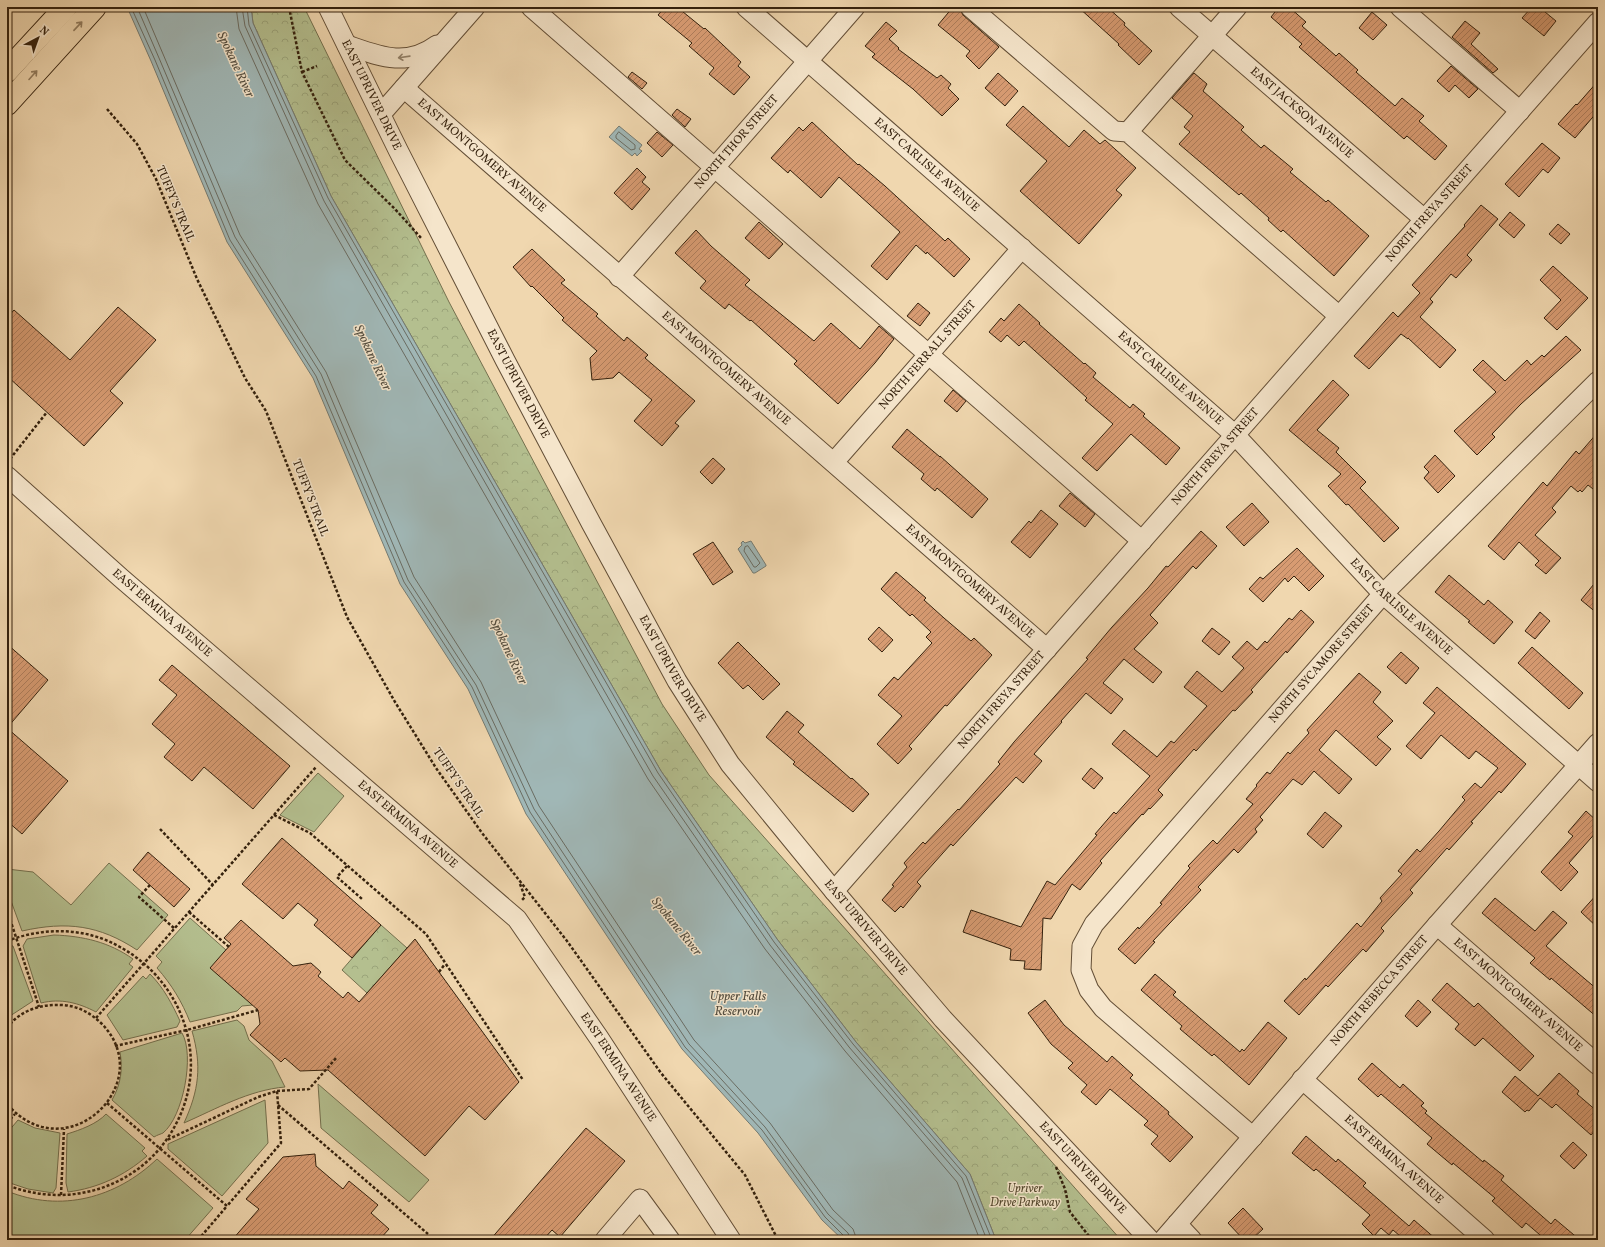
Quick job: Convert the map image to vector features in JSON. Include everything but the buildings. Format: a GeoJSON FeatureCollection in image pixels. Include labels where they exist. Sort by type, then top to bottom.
{"type":"FeatureCollection","features":[{"type":"Feature","properties":{"kind":"main road"},"geometry":{"type":"LineString","coordinates":[[7,71],[66,7]]}},
{"type":"Feature","properties":{"kind":"main road"},"geometry":{"type":"LineString","coordinates":[[7,104],[95,7]]}},
{"type":"Feature","properties":{"kind":"street","name":"EAST UPRIVER DRIVE"},"geometry":{"type":"LineString","coordinates":[[328,7],[505,360],[676,681],[730,764],[834,891],[943,1019],[1150,1240]]}},
{"type":"Feature","properties":{"kind":"street"},"geometry":{"type":"LineString","coordinates":[[381,114],[474,7]]}},
{"type":"Feature","properties":{"kind":"street"},"geometry":{"type":"LineString","coordinates":[[531,7],[1142,540]]}},
{"type":"Feature","properties":{"kind":"street","name":"EAST CARLISLE AVENUE"},"geometry":{"type":"LineString","coordinates":[[746,7],[1235,435],[1384,594],[1598,782]]}},
{"type":"Feature","properties":{"kind":"street","name":"NORTH THOR STREET"},"geometry":{"type":"LineString","coordinates":[[619,277],[855,7]]}},
{"type":"Feature","properties":{"kind":"street"},"geometry":{"type":"LineString","coordinates":[[970,7],[1114,131],[1128,132],[1339,316]]}},
{"type":"Feature","properties":{"kind":"street","name":"EAST JACKSON AVENUE"},"geometry":{"type":"LineString","coordinates":[[1179,7],[1424,219]]}},
{"type":"Feature","properties":{"kind":"street"},"geometry":{"type":"LineString","coordinates":[[1128,132],[1237,7]]}},
{"type":"Feature","properties":{"kind":"street"},"geometry":{"type":"LineString","coordinates":[[1400,7],[1520,111]]}},
{"type":"Feature","properties":{"kind":"street","name":"NORTH FREYA STREET"},"geometry":{"type":"LineString","coordinates":[[834,891],[1598,22]]}},
{"type":"Feature","properties":{"kind":"street"},"geometry":{"type":"LineString","coordinates":[[347,46],[386,58],[403,58],[415,56],[434,47],[451,34]]}},
{"type":"Feature","properties":{"kind":"street","name":"EAST MONTGOMERY AVENUE"},"geometry":{"type":"LineString","coordinates":[[404,88],[1047,649]]}},
{"type":"Feature","properties":{"kind":"street","name":"NORTH FERRALL STREET"},"geometry":{"type":"LineString","coordinates":[[834,462],[1022,248]]}},
{"type":"Feature","properties":{"kind":"street","name":"NORTH SYCAMORE STREET"},"geometry":{"type":"LineString","coordinates":[[1252,1138],[1103,1008],[1089,990],[1081,970],[1082,946],[1094,924],[1384,594],[1598,381]]}},
{"type":"Feature","properties":{"kind":"street","name":"EAST ERMINA AVENUE"},"geometry":{"type":"LineString","coordinates":[[8,468],[122,578],[517,920],[598,1038],[731,1240]]}},
{"type":"Feature","properties":{"kind":"street","name":"NORTH REBECCA STREET"},"geometry":{"type":"LineString","coordinates":[[1163,1240],[1302,1079],[1598,743]]}},
{"type":"Feature","properties":{"kind":"street","name":"EAST MONTGOMERY AVENUE"},"geometry":{"type":"LineString","coordinates":[[1438,925],[1598,1065]]}},
{"type":"Feature","properties":{"kind":"street","name":"EAST ERMINA AVENUE"},"geometry":{"type":"LineString","coordinates":[[1302,1079],[1486,1240]]}},
{"type":"Feature","properties":{"kind":"street"},"geometry":{"type":"LineString","coordinates":[[605,1240],[640,1200],[670,1240]]}},
{"type":"Feature","properties":{"kind":"street"},"geometry":{"type":"LineString","coordinates":[[1177,1224],[1192,1240]]}},
{"type":"Feature","properties":{"kind":"path"},"geometry":{"type":"LineString","coordinates":[[302,72],[317,66]]}},
{"type":"Feature","properties":{"kind":"path","name":"TUFFY'S TRAIL"},"geometry":{"type":"LineString","coordinates":[[107,109],[137,144],[156,179],[197,279],[245,378],[266,411],[347,617],[395,702],[436,768],[482,833],[567,941],[661,1073],[746,1175],[778,1240]]}},
{"type":"Feature","properties":{"kind":"path"},"geometry":{"type":"LineString","coordinates":[[8,468],[47,412]]}},
{"type":"Feature","properties":{"kind":"path"},"geometry":{"type":"LineString","coordinates":[[96,1018],[316,766]]}},
{"type":"Feature","properties":{"kind":"path"},"geometry":{"type":"LineString","coordinates":[[274,814],[310,833],[426,934],[523,1080]]}},
{"type":"Feature","properties":{"kind":"path"},"geometry":{"type":"LineString","coordinates":[[160,829],[213,884]]}},
{"type":"Feature","properties":{"kind":"path"},"geometry":{"type":"LineString","coordinates":[[347,866],[337,877],[362,899]]}},
{"type":"Feature","properties":{"kind":"path"},"geometry":{"type":"LineString","coordinates":[[150,885],[139,897],[175,929]]}},
{"type":"Feature","properties":{"kind":"path"},"geometry":{"type":"LineString","coordinates":[[7,910],[39,1007]]}},
{"type":"Feature","properties":{"kind":"path"},"geometry":{"type":"LineString","coordinates":[[189,912],[228,947]]}},
{"type":"Feature","properties":{"kind":"path"},"geometry":{"type":"LineString","coordinates":[[7,941],[24,935],[53,930],[82,932],[110,941],[135,955],[152,970],[167,988],[179,1008],[187,1030],[191,1053],[190,1076],[184,1106],[178,1120],[160,1148],[151,1158],[133,1173],[113,1184],[92,1192],[61,1195],[45,1195],[23,1191],[7,1185]]}},
{"type":"Feature","properties":{"kind":"path"},"geometry":{"type":"LineString","coordinates":[[439,972],[446,964]]}},
{"type":"Feature","properties":{"kind":"path"},"geometry":{"type":"LineString","coordinates":[[7,1028],[20,1015],[50,1004],[66,1005],[82,1010],[96,1018],[107,1030],[115,1046],[119,1066],[118,1079],[114,1092],[107,1103],[99,1113],[77,1126],[64,1129],[51,1129],[38,1126],[15,1114],[7,1104]]}},
{"type":"Feature","properties":{"kind":"path"},"geometry":{"type":"LineString","coordinates":[[115,1046],[187,1030],[258,1010]]}},
{"type":"Feature","properties":{"kind":"path"},"geometry":{"type":"LineString","coordinates":[[7,1018],[12,1023]]}},
{"type":"Feature","properties":{"kind":"path"},"geometry":{"type":"LineString","coordinates":[[166,1140],[258,1096],[277,1092],[310,1089],[337,1057]]}},
{"type":"Feature","properties":{"kind":"path"},"geometry":{"type":"LineString","coordinates":[[198,1240],[282,1143],[277,1092]]}},
{"type":"Feature","properties":{"kind":"path"},"geometry":{"type":"LineString","coordinates":[[107,1103],[227,1206]]}},
{"type":"Feature","properties":{"kind":"path"},"geometry":{"type":"LineString","coordinates":[[278,1105],[428,1234]]}},
{"type":"Feature","properties":{"kind":"path"},"geometry":{"type":"LineString","coordinates":[[7,1123],[15,1114]]}},
{"type":"Feature","properties":{"kind":"path"},"geometry":{"type":"LineString","coordinates":[[61,1195],[64,1129]]}},
{"type":"Feature","properties":{"kind":"green space","name":"Upriver Drive Parkway"},"geometry":{"type":"Polygon","coordinates":[[[251,7],[304,7],[449,302],[662,704],[709,775],[1121,1240],[996,1240],[970,1174],[856,1042],[777,939],[661,771],[331,196],[253,23],[251,7]]]}},
{"type":"Feature","properties":{"kind":"green space"},"geometry":{"type":"Polygon","coordinates":[[[318,773],[344,796],[314,832],[280,815],[318,773]]]}},
{"type":"Feature","properties":{"kind":"green space"},"geometry":{"type":"Polygon","coordinates":[[[109,863],[168,915],[137,950],[109,935],[82,927],[54,926],[22,931],[7,890],[7,869],[33,872],[71,905],[109,863]]]}},
{"type":"Feature","properties":{"kind":"green space"},"geometry":{"type":"Polygon","coordinates":[[[190,918],[226,950],[253,1005],[242,1006],[237,1011],[190,1022],[176,994],[157,968],[162,962],[156,956],[190,918]]]}},
{"type":"Feature","properties":{"kind":"green space"},"geometry":{"type":"Polygon","coordinates":[[[381,925],[407,948],[367,993],[342,970],[381,925]]]}},
{"type":"Feature","properties":{"kind":"green space"},"geometry":{"type":"Polygon","coordinates":[[[54,935],[75,937],[105,944],[133,959],[129,964],[133,967],[96,1012],[70,1002],[56,1001],[41,1003],[23,946],[27,939],[54,935]]]}},
{"type":"Feature","properties":{"kind":"green space"},"geometry":{"type":"Polygon","coordinates":[[[7,945],[13,946],[33,1001],[10,1016],[7,1013],[7,945]]]}},
{"type":"Feature","properties":{"kind":"green space"},"geometry":{"type":"Polygon","coordinates":[[[150,974],[164,991],[180,1021],[177,1027],[123,1040],[107,1015],[143,976],[146,979],[150,974]]]}},
{"type":"Feature","properties":{"kind":"green space"},"geometry":{"type":"Polygon","coordinates":[[[237,1020],[244,1026],[249,1040],[272,1061],[285,1087],[246,1096],[184,1123],[196,1089],[198,1067],[192,1031],[237,1020]]]}},
{"type":"Feature","properties":{"kind":"green space"},"geometry":{"type":"Polygon","coordinates":[[[182,1033],[186,1043],[187,1070],[181,1100],[170,1125],[163,1133],[154,1137],[112,1100],[120,1076],[120,1052],[182,1033]]]}},
{"type":"Feature","properties":{"kind":"green space"},"geometry":{"type":"Polygon","coordinates":[[[318,1084],[429,1180],[409,1202],[321,1128],[318,1084]]]}},
{"type":"Feature","properties":{"kind":"green space"},"geometry":{"type":"Polygon","coordinates":[[[265,1100],[268,1143],[222,1196],[168,1149],[168,1144],[265,1100]]]}},
{"type":"Feature","properties":{"kind":"green space"},"geometry":{"type":"Polygon","coordinates":[[[106,1114],[145,1148],[142,1151],[147,1156],[129,1170],[110,1180],[90,1188],[68,1192],[66,1183],[67,1134],[93,1124],[106,1114]]]}},
{"type":"Feature","properties":{"kind":"green space"},"geometry":{"type":"Polygon","coordinates":[[[18,1120],[35,1128],[60,1133],[56,1188],[53,1193],[28,1189],[7,1182],[7,1133],[18,1120]]]}},
{"type":"Feature","properties":{"kind":"green space"},"geometry":{"type":"Polygon","coordinates":[[[157,1159],[213,1208],[185,1240],[7,1240],[7,1191],[27,1198],[47,1201],[67,1201],[87,1198],[124,1184],[157,1159]]]}},
{"type":"Feature","properties":{"kind":"water","name":"Upper Falls Reservoir"},"geometry":{"type":"Polygon","coordinates":[[[127,7],[251,7],[253,23],[331,196],[661,771],[777,939],[856,1042],[970,1174],[996,1240],[843,1240],[822,1220],[758,1133],[682,1049],[526,814],[468,689],[400,584],[313,378],[227,242],[127,7]]]}},
{"type":"Feature","properties":{"kind":"water"},"geometry":{"type":"Polygon","coordinates":[[[619,126],[642,145],[639,149],[642,151],[637,156],[635,153],[632,156],[609,137],[619,126]]]}},
{"type":"Feature","properties":{"kind":"water"},"geometry":{"type":"Polygon","coordinates":[[[743,541],[745,543],[751,541],[766,565],[755,573],[753,573],[738,549],[742,545],[741,543],[743,541]]]}},
{"type":"Feature","properties":{"kind":"water label","name":"Spokane River"},"geometry":{"type":"Point","coordinates":[235,65]}},
{"type":"Feature","properties":{"kind":"water label","name":"Spokane River"},"geometry":{"type":"Point","coordinates":[372,358]}},
{"type":"Feature","properties":{"kind":"water label","name":"Spokane River"},"geometry":{"type":"Point","coordinates":[508,652]}},
{"type":"Feature","properties":{"kind":"water label","name":"Spokane River"},"geometry":{"type":"Point","coordinates":[676,927]}}]}
